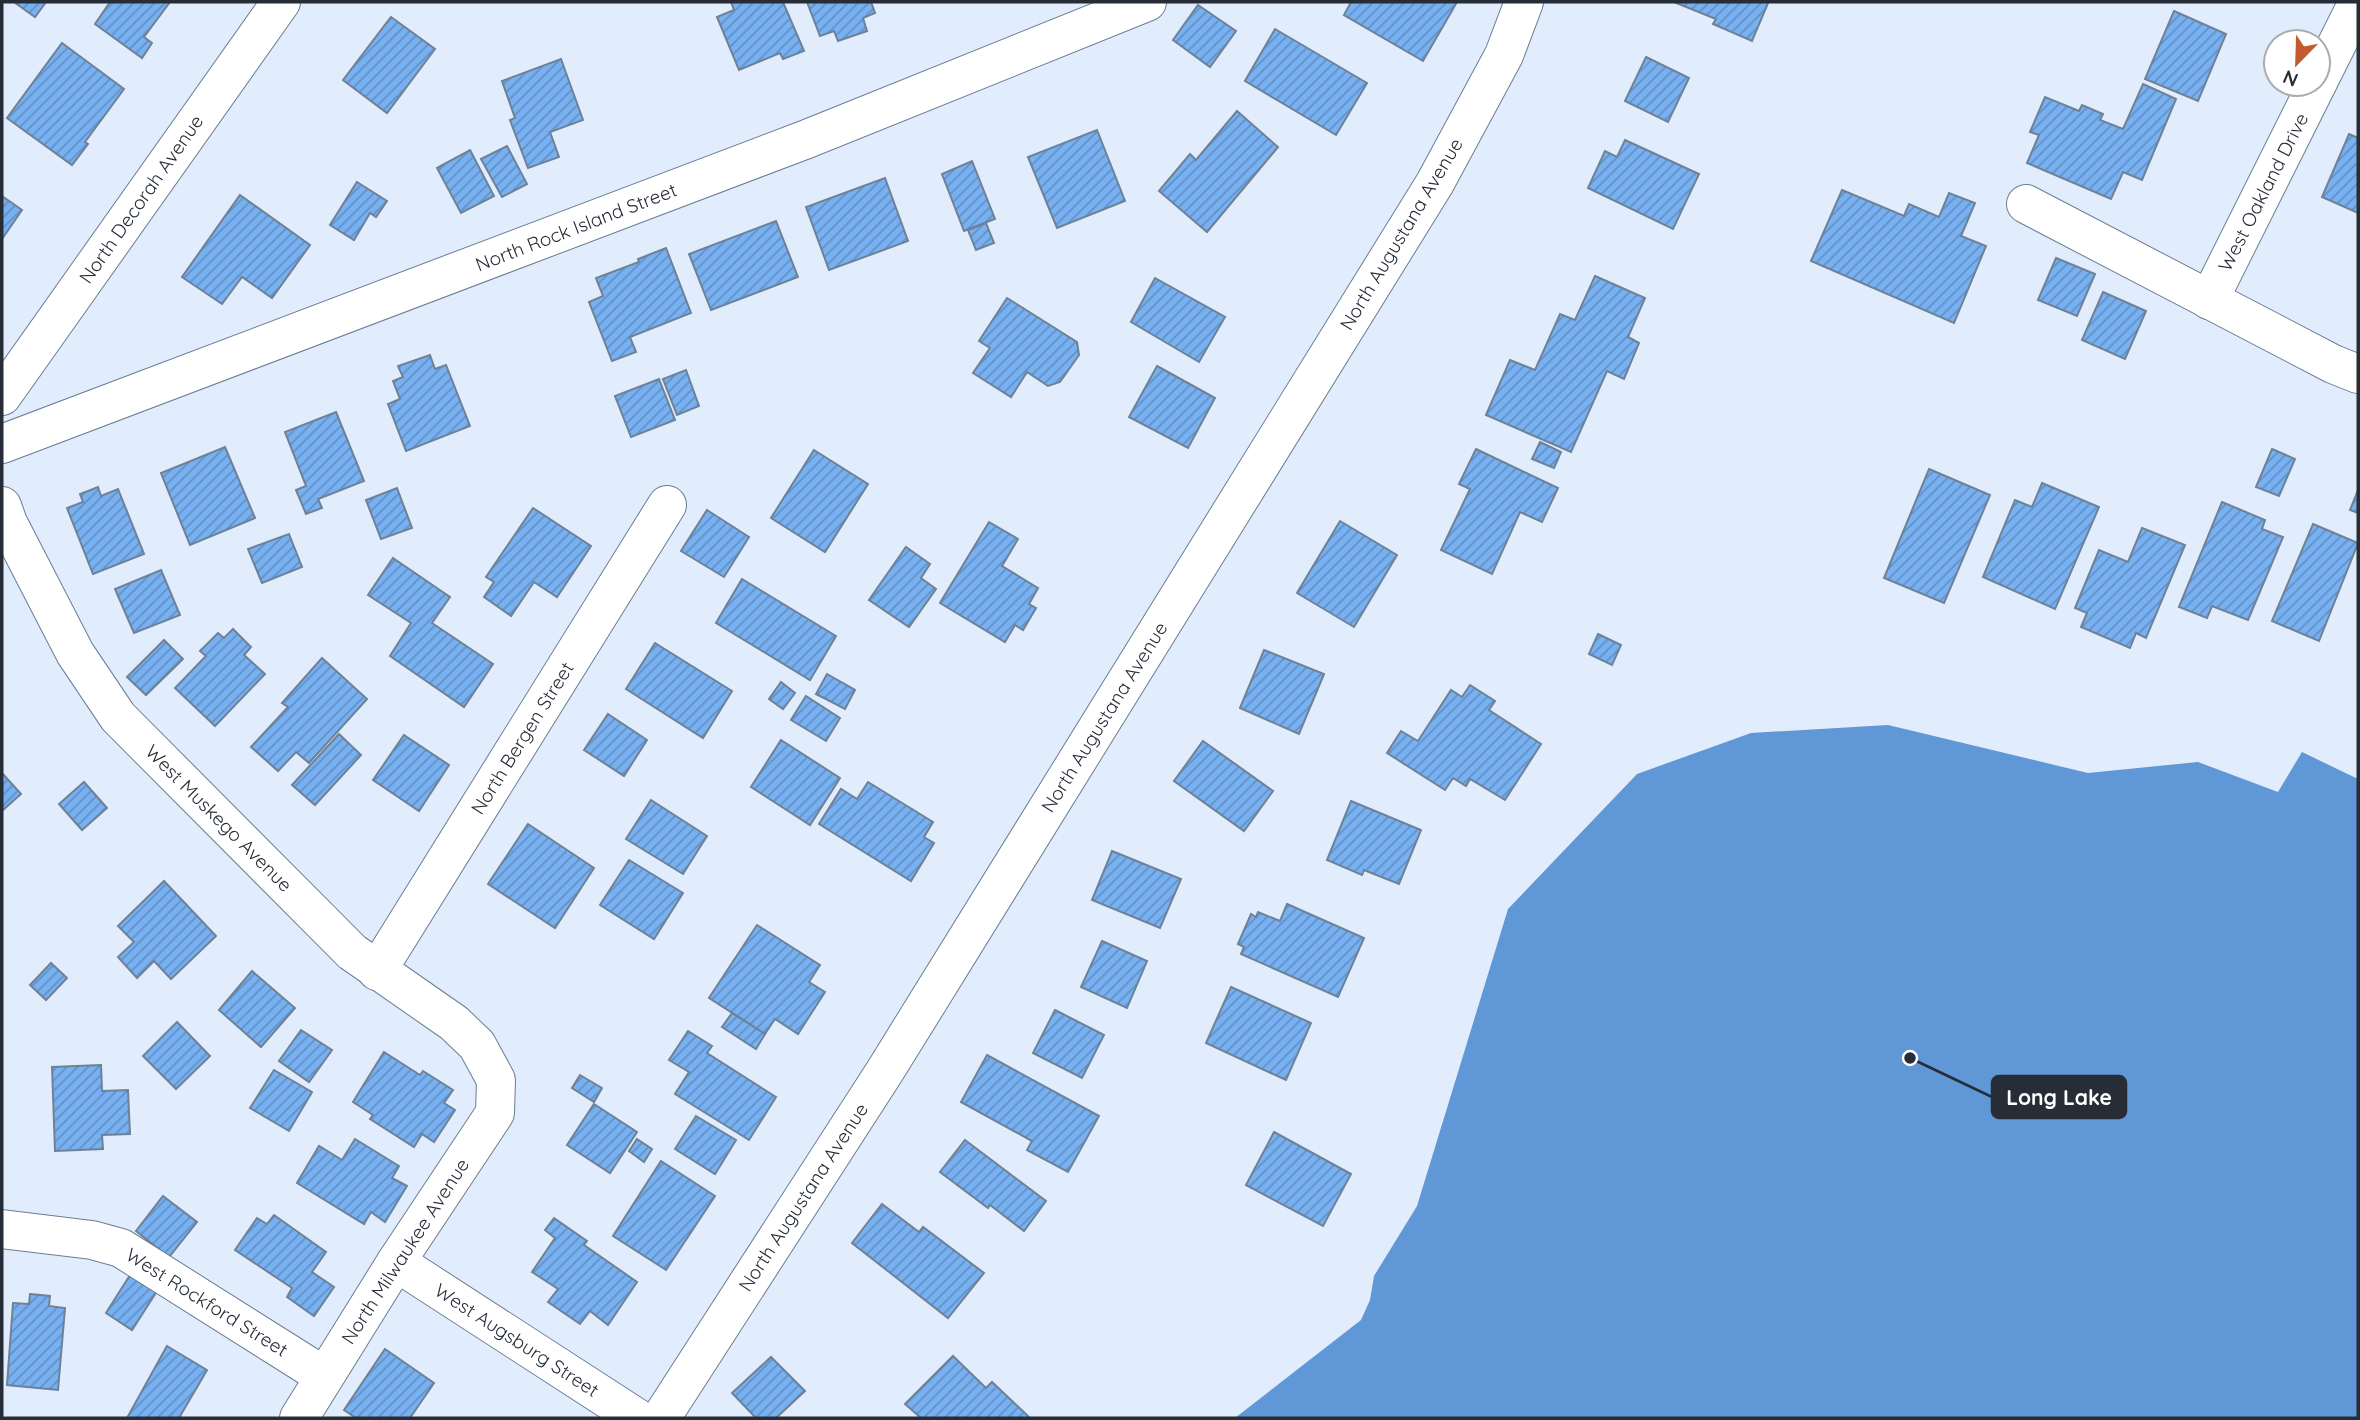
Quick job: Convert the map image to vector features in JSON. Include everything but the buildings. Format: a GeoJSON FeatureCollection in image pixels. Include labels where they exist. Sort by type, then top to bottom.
{"type":"FeatureCollection","features":[{"type":"Feature","properties":{"kind":"street","name":"North Decorah Avenue"},"geometry":{"type":"LineString","coordinates":[[2,396],[281,2]]}},
{"type":"Feature","properties":{"kind":"street","name":"North Rock Island Street"},"geometry":{"type":"LineString","coordinates":[[2,443],[807,139],[1147,2]]}},
{"type":"Feature","properties":{"kind":"street","name":"North Augustana Avenue"},"geometry":{"type":"LineString","coordinates":[[661,1418],[885,1072],[1435,183],[1504,55],[1524,2]]}},
{"type":"Feature","properties":{"kind":"street","name":"West Oakland Drive"},"geometry":{"type":"LineString","coordinates":[[2332,55],[2358,2]]}},
{"type":"Feature","properties":{"kind":"street","name":"West Oakland Drive"},"geometry":{"type":"LineString","coordinates":[[2209,300],[2310,98]]}},
{"type":"Feature","properties":{"kind":"street"},"geometry":{"type":"LineString","coordinates":[[2026,204],[2358,374]]}},
{"type":"Feature","properties":{"kind":"street","name":"North Bergen Street"},"geometry":{"type":"LineString","coordinates":[[377,971],[667,505]]}},
{"type":"Feature","properties":{"kind":"street","name":"West Muskego Avenue"},"geometry":{"type":"LineString","coordinates":[[2,506],[8,523],[75,653],[118,717],[352,952],[454,1023],[477,1045],[496,1080]]}},
{"type":"Feature","properties":{"kind":"street","name":"North Milwaukee Avenue"},"geometry":{"type":"LineString","coordinates":[[299,1418],[396,1262],[495,1113],[496,1080]]}},
{"type":"Feature","properties":{"kind":"street","name":"West Rockford Street"},"geometry":{"type":"LineString","coordinates":[[2,1229],[92,1240],[121,1248],[324,1376]]}},
{"type":"Feature","properties":{"kind":"street","name":"West Augsburg Street"},"geometry":{"type":"LineString","coordinates":[[396,1262],[637,1418]]}},
{"type":"Feature","properties":{"kind":"water"},"geometry":{"type":"Polygon","coordinates":[[[1888,725],[2088,773],[2198,762],[2278,792],[2302,752],[2358,779],[2358,1418],[1235,1418],[1361,1320],[1370,1300],[1374,1276],[1417,1206],[1508,909],[1637,774],[1751,733],[1888,725]]]}},
{"type":"Feature","properties":{"kind":"place","name":"Long Lake"},"geometry":{"type":"Point","coordinates":[1910,1058]}}]}
